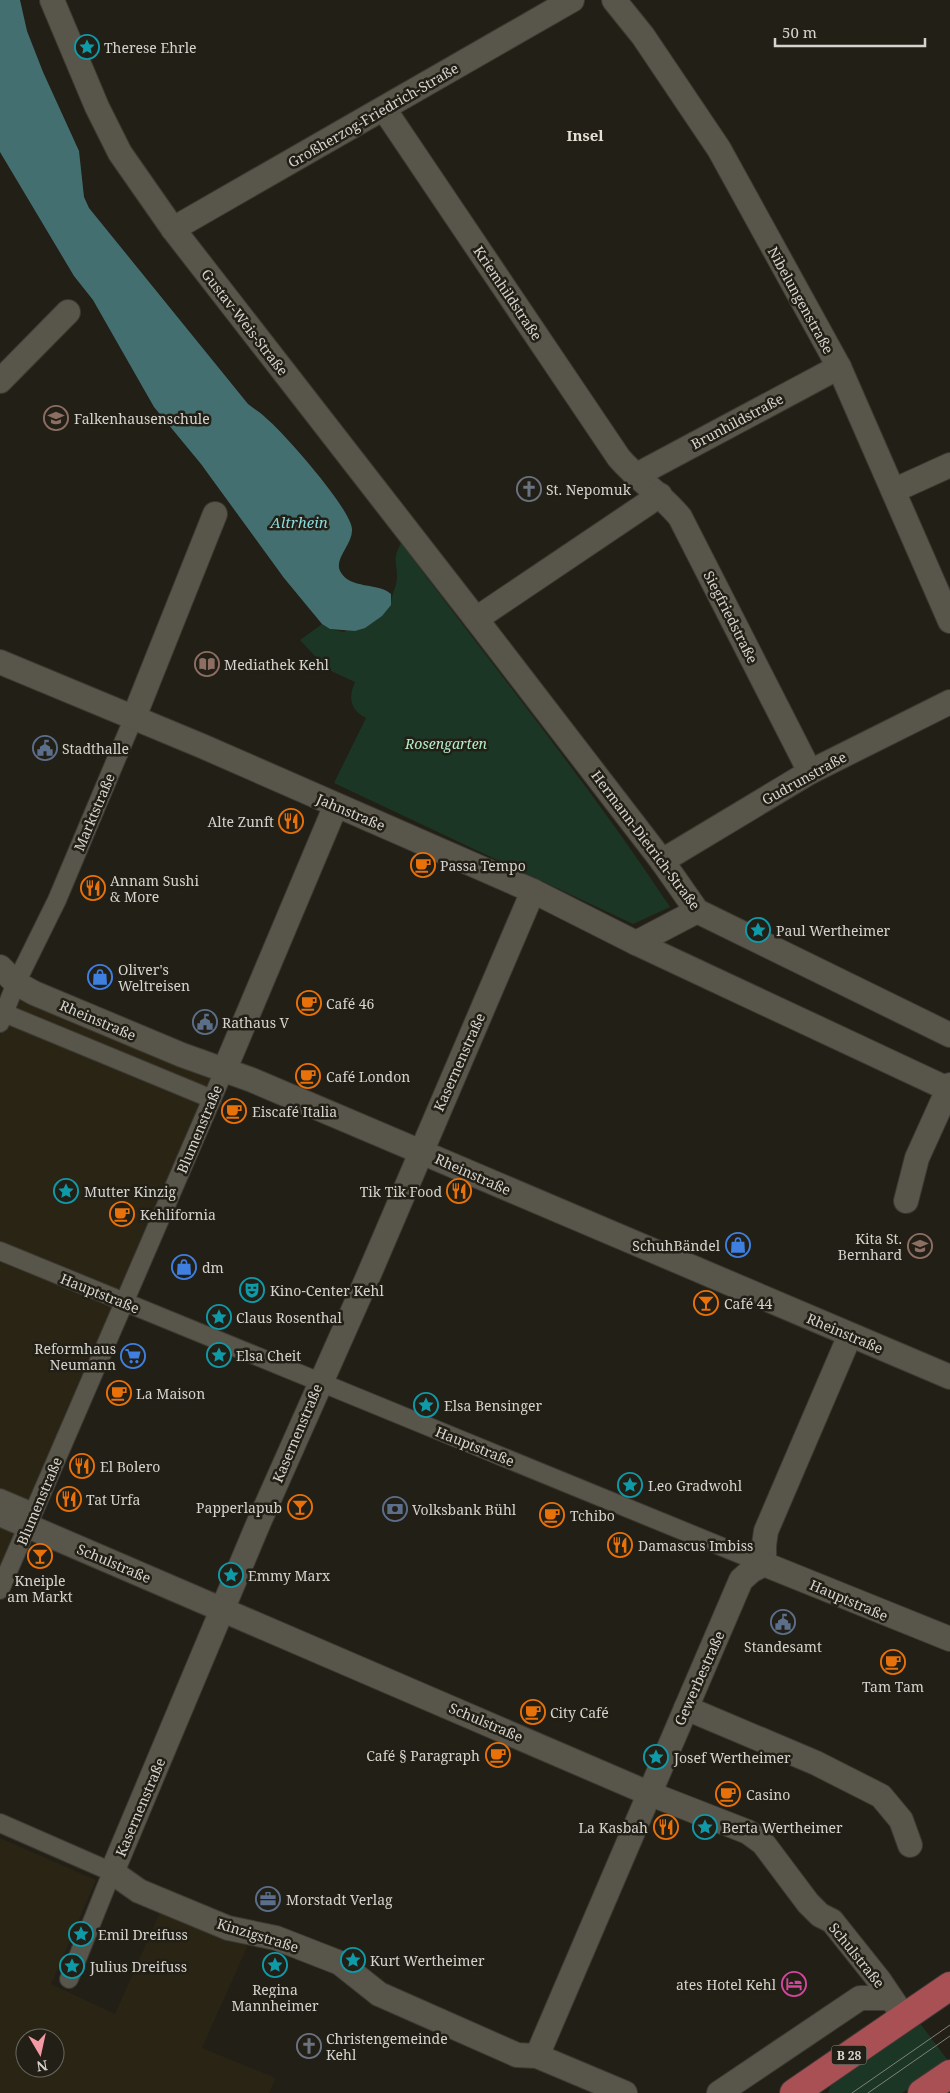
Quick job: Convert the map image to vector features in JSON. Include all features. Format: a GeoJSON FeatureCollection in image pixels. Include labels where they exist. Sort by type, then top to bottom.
{"type":"FeatureCollection","features":[{"type":"Feature","properties":{"kind":"main road","name":"B 28"},"geometry":{"type":"LineString","coordinates":[[794,2093],[897,2007],[950,1986]]}},
{"type":"Feature","properties":{"kind":"main road"},"geometry":{"type":"LineString","coordinates":[[922,2093],[950,2074]]}},
{"type":"Feature","properties":{"kind":"street","name":"Großherzog-Friedrich-Straße"},"geometry":{"type":"LineString","coordinates":[[173,229],[572,0]]}},
{"type":"Feature","properties":{"kind":"street","name":"Nibelungenstraße"},"geometry":{"type":"LineString","coordinates":[[614,0],[643,36],[719,149],[839,367],[895,490],[950,621]]}},
{"type":"Feature","properties":{"kind":"street","name":"Gustav-Weis-Straße"},"geometry":{"type":"LineString","coordinates":[[60,4],[120,153],[173,229],[476,619]]}},
{"type":"Feature","properties":{"kind":"street","name":"Kriemhildstraße"},"geometry":{"type":"LineString","coordinates":[[384,109],[619,458],[635,476]]}},
{"type":"Feature","properties":{"kind":"street"},"geometry":{"type":"LineString","coordinates":[[0,381],[68,312]]}},
{"type":"Feature","properties":{"kind":"street","name":"Brunhildstraße"},"geometry":{"type":"LineString","coordinates":[[635,476],[839,367]]}},
{"type":"Feature","properties":{"kind":"street"},"geometry":{"type":"LineString","coordinates":[[895,490],[950,465]]}},
{"type":"Feature","properties":{"kind":"street","name":"Siegfriedstraße"},"geometry":{"type":"LineString","coordinates":[[635,476],[660,495],[680,517],[810,772]]}},
{"type":"Feature","properties":{"kind":"street"},"geometry":{"type":"LineString","coordinates":[[476,619],[660,495]]}},
{"type":"Feature","properties":{"kind":"street","name":"Marktstraße"},"geometry":{"type":"LineString","coordinates":[[2,1018],[8,975],[57,900],[134,717],[215,514]]}},
{"type":"Feature","properties":{"kind":"street","name":"Hermann-Dietrich-Straße"},"geometry":{"type":"LineString","coordinates":[[476,619],[662,861],[697,911],[950,1036]]}},
{"type":"Feature","properties":{"kind":"street","name":"Jahnstraße"},"geometry":{"type":"LineString","coordinates":[[0,662],[134,717],[533,891],[636,943]]}},
{"type":"Feature","properties":{"kind":"street","name":"Gudrunstraße"},"geometry":{"type":"LineString","coordinates":[[662,861],[810,772],[950,702]]}},
{"type":"Feature","properties":{"kind":"street","name":"Blumenstraße"},"geometry":{"type":"LineString","coordinates":[[0,1590],[126,1304],[336,805]]}},
{"type":"Feature","properties":{"kind":"street","name":"Kasernenstraße"},"geometry":{"type":"LineString","coordinates":[[69,1979],[112,1872],[320,1382],[533,891]]}},
{"type":"Feature","properties":{"kind":"street"},"geometry":{"type":"LineString","coordinates":[[636,943],[697,911]]}},
{"type":"Feature","properties":{"kind":"street"},"geometry":{"type":"LineString","coordinates":[[636,943],[949,1088],[917,1158],[906,1201]]}},
{"type":"Feature","properties":{"kind":"street","name":"Rheinstraße"},"geometry":{"type":"LineString","coordinates":[[8,975],[34,993],[224,1071],[252,1080],[950,1377]]}},
{"type":"Feature","properties":{"kind":"street"},"geometry":{"type":"LineString","coordinates":[[2,1018],[212,1099]]}},
{"type":"Feature","properties":{"kind":"street","name":"Hauptstraße"},"geometry":{"type":"LineString","coordinates":[[0,1251],[950,1639]]}},
{"type":"Feature","properties":{"kind":"street"},"geometry":{"type":"LineString","coordinates":[[764,1564],[766,1531],[850,1335]]}},
{"type":"Feature","properties":{"kind":"street"},"geometry":{"type":"LineString","coordinates":[[0,1498],[30,1519]]}},
{"type":"Feature","properties":{"kind":"street","name":"Schulstraße"},"geometry":{"type":"LineString","coordinates":[[0,1514],[30,1519],[223,1610],[648,1793],[748,1832],[763,1842],[808,1903],[820,1915],[832,1921],[879,1980],[897,2007]]}},
{"type":"Feature","properties":{"kind":"street","name":"Gewerbestraße"},"geometry":{"type":"LineString","coordinates":[[537,2056],[592,1932],[648,1793],[742,1580],[751,1571],[764,1564]]}},
{"type":"Feature","properties":{"kind":"street"},"geometry":{"type":"LineString","coordinates":[[686,1708],[809,1760],[882,1796],[901,1820],[910,1845]]}},
{"type":"Feature","properties":{"kind":"street","name":"Kinzigstraße"},"geometry":{"type":"LineString","coordinates":[[0,1823],[112,1872],[139,1891],[228,1928],[276,1938],[340,1963],[379,1994],[517,2054],[537,2056],[625,2093]]}},
{"type":"Feature","properties":{"kind":"street"},"geometry":{"type":"LineString","coordinates":[[719,2093],[860,1998],[897,2007]]}},
{"type":"Feature","properties":{"kind":"shaded area"},"geometry":{"type":"Polygon","coordinates":[[[18,991],[216,1074],[0,1590],[0,1035],[18,991]]]}},
{"type":"Feature","properties":{"kind":"shaded area"},"geometry":{"type":"Polygon","coordinates":[[[0,1838],[96,1880],[51,1984],[115,2014],[162,1908],[248,1945],[202,2048],[276,2078],[269,2093],[0,2093],[0,1838]]]}},
{"type":"Feature","properties":{"kind":"green space","name":"Rosengarten"},"geometry":{"type":"Polygon","coordinates":[[[401,543],[606,814],[670,907],[633,924],[334,783],[366,718],[357,711],[352,703],[351,698],[355,682],[327,669],[300,640],[322,624],[330,629],[344,632],[391,605],[397,581],[396,557],[401,543]]]}},
{"type":"Feature","properties":{"kind":"green space"},"geometry":{"type":"Polygon","coordinates":[[[919,2022],[949,2062],[902,2093],[828,2093],[832,2082],[919,2022]]]}},
{"type":"Feature","properties":{"kind":"water","name":"Altrhein"},"geometry":{"type":"Polygon","coordinates":[[[0,0],[20,0],[27,31],[43,72],[79,151],[84,197],[89,208],[248,404],[275,426],[301,454],[341,505],[349,519],[352,535],[339,561],[340,571],[350,581],[379,588],[391,594],[391,605],[382,616],[365,628],[355,631],[330,629],[322,624],[284,578],[201,464],[154,407],[93,300],[74,276],[0,152],[0,0]]]}},
{"type":"Feature","properties":{"kind":"tram line"},"geometry":{"type":"LineString","coordinates":[[852,2093],[950,2025]]}},
{"type":"Feature","properties":{"kind":"tram line"},"geometry":{"type":"LineString","coordinates":[[868,2093],[950,2036]]}},
{"type":"Feature","properties":{"kind":"place","name":"Therese Ehrle"},"geometry":{"type":"Point","coordinates":[87,47]}},
{"type":"Feature","properties":{"kind":"place","name":"Falkenhausenschule"},"geometry":{"type":"Point","coordinates":[56,418]}},
{"type":"Feature","properties":{"kind":"place","name":"St. Nepomuk"},"geometry":{"type":"Point","coordinates":[529,489]}},
{"type":"Feature","properties":{"kind":"place","name":"Mediathek Kehl"},"geometry":{"type":"Point","coordinates":[207,664]}},
{"type":"Feature","properties":{"kind":"place","name":"Stadthalle"},"geometry":{"type":"Point","coordinates":[45,748]}},
{"type":"Feature","properties":{"kind":"place","name":"Alte Zunft"},"geometry":{"type":"Point","coordinates":[291,821]}},
{"type":"Feature","properties":{"kind":"place","name":"Passa Tempo"},"geometry":{"type":"Point","coordinates":[423,865]}},
{"type":"Feature","properties":{"kind":"place","name":"Annam Sushi & More"},"geometry":{"type":"Point","coordinates":[93,888]}},
{"type":"Feature","properties":{"kind":"place","name":"Paul Wertheimer"},"geometry":{"type":"Point","coordinates":[758,930]}},
{"type":"Feature","properties":{"kind":"place","name":"Oliver's Weltreisen"},"geometry":{"type":"Point","coordinates":[100,977]}},
{"type":"Feature","properties":{"kind":"place","name":"Café 46"},"geometry":{"type":"Point","coordinates":[309,1003]}},
{"type":"Feature","properties":{"kind":"place","name":"Rathaus V"},"geometry":{"type":"Point","coordinates":[205,1022]}},
{"type":"Feature","properties":{"kind":"place","name":"Café London"},"geometry":{"type":"Point","coordinates":[308,1076]}},
{"type":"Feature","properties":{"kind":"place","name":"Eiscafé Italia"},"geometry":{"type":"Point","coordinates":[234,1111]}},
{"type":"Feature","properties":{"kind":"place","name":"Mutter Kinzig"},"geometry":{"type":"Point","coordinates":[66,1191]}},
{"type":"Feature","properties":{"kind":"place","name":"Tik Tik Food"},"geometry":{"type":"Point","coordinates":[459,1191]}},
{"type":"Feature","properties":{"kind":"place","name":"Kehlifornia"},"geometry":{"type":"Point","coordinates":[122,1214]}},
{"type":"Feature","properties":{"kind":"place","name":"SchuhBändel"},"geometry":{"type":"Point","coordinates":[738,1245]}},
{"type":"Feature","properties":{"kind":"place","name":"Kita St. Bernhard"},"geometry":{"type":"Point","coordinates":[920,1246]}},
{"type":"Feature","properties":{"kind":"place","name":"dm"},"geometry":{"type":"Point","coordinates":[184,1267]}},
{"type":"Feature","properties":{"kind":"place","name":"Kino-Center Kehl"},"geometry":{"type":"Point","coordinates":[252,1290]}},
{"type":"Feature","properties":{"kind":"place","name":"Café 44"},"geometry":{"type":"Point","coordinates":[706,1303]}},
{"type":"Feature","properties":{"kind":"place","name":"Claus Rosenthal"},"geometry":{"type":"Point","coordinates":[219,1317]}},
{"type":"Feature","properties":{"kind":"place","name":"Elsa Cheit"},"geometry":{"type":"Point","coordinates":[219,1355]}},
{"type":"Feature","properties":{"kind":"place","name":"Reformhaus Neumann"},"geometry":{"type":"Point","coordinates":[133,1356]}},
{"type":"Feature","properties":{"kind":"place","name":"La Maison"},"geometry":{"type":"Point","coordinates":[119,1393]}},
{"type":"Feature","properties":{"kind":"place","name":"Elsa Bensinger"},"geometry":{"type":"Point","coordinates":[426,1405]}},
{"type":"Feature","properties":{"kind":"place","name":"El Bolero"},"geometry":{"type":"Point","coordinates":[82,1466]}},
{"type":"Feature","properties":{"kind":"place","name":"Leo Gradwohl"},"geometry":{"type":"Point","coordinates":[630,1485]}},
{"type":"Feature","properties":{"kind":"place","name":"Tat Urfa"},"geometry":{"type":"Point","coordinates":[69,1499]}},
{"type":"Feature","properties":{"kind":"place","name":"Papperlapub"},"geometry":{"type":"Point","coordinates":[300,1507]}},
{"type":"Feature","properties":{"kind":"place","name":"Volksbank Bühl"},"geometry":{"type":"Point","coordinates":[395,1509]}},
{"type":"Feature","properties":{"kind":"place","name":"Tchibo"},"geometry":{"type":"Point","coordinates":[552,1515]}},
{"type":"Feature","properties":{"kind":"place","name":"Damascus Imbiss"},"geometry":{"type":"Point","coordinates":[620,1545]}},
{"type":"Feature","properties":{"kind":"place","name":"Kneiple am Markt"},"geometry":{"type":"Point","coordinates":[40,1556]}},
{"type":"Feature","properties":{"kind":"place","name":"Emmy Marx"},"geometry":{"type":"Point","coordinates":[231,1575]}},
{"type":"Feature","properties":{"kind":"place","name":"Standesamt"},"geometry":{"type":"Point","coordinates":[783,1622]}},
{"type":"Feature","properties":{"kind":"place","name":"Tam Tam"},"geometry":{"type":"Point","coordinates":[893,1662]}},
{"type":"Feature","properties":{"kind":"place","name":"City Café"},"geometry":{"type":"Point","coordinates":[533,1712]}},
{"type":"Feature","properties":{"kind":"place","name":"Café § Paragraph"},"geometry":{"type":"Point","coordinates":[498,1755]}},
{"type":"Feature","properties":{"kind":"place","name":"Josef Wertheimer"},"geometry":{"type":"Point","coordinates":[656,1757]}},
{"type":"Feature","properties":{"kind":"place","name":"Casino"},"geometry":{"type":"Point","coordinates":[728,1794]}},
{"type":"Feature","properties":{"kind":"place","name":"La Kasbah"},"geometry":{"type":"Point","coordinates":[666,1827]}},
{"type":"Feature","properties":{"kind":"place","name":"Berta Wertheimer"},"geometry":{"type":"Point","coordinates":[705,1827]}},
{"type":"Feature","properties":{"kind":"place","name":"Morstadt Verlag"},"geometry":{"type":"Point","coordinates":[268,1899]}},
{"type":"Feature","properties":{"kind":"place","name":"Emil Dreifuss"},"geometry":{"type":"Point","coordinates":[81,1934]}},
{"type":"Feature","properties":{"kind":"place","name":"Kurt Wertheimer"},"geometry":{"type":"Point","coordinates":[353,1960]}},
{"type":"Feature","properties":{"kind":"place","name":"Regina Mannheimer"},"geometry":{"type":"Point","coordinates":[275,1965]}},
{"type":"Feature","properties":{"kind":"place","name":"Julius Dreifuss"},"geometry":{"type":"Point","coordinates":[72,1966]}},
{"type":"Feature","properties":{"kind":"place","name":"ates Hotel Kehl"},"geometry":{"type":"Point","coordinates":[794,1984]}},
{"type":"Feature","properties":{"kind":"place","name":"Christengemeinde Kehl"},"geometry":{"type":"Point","coordinates":[309,2046]}},
{"type":"Feature","properties":{"kind":"district","name":"Insel"},"geometry":{"type":"Point","coordinates":[585,135]}}]}
